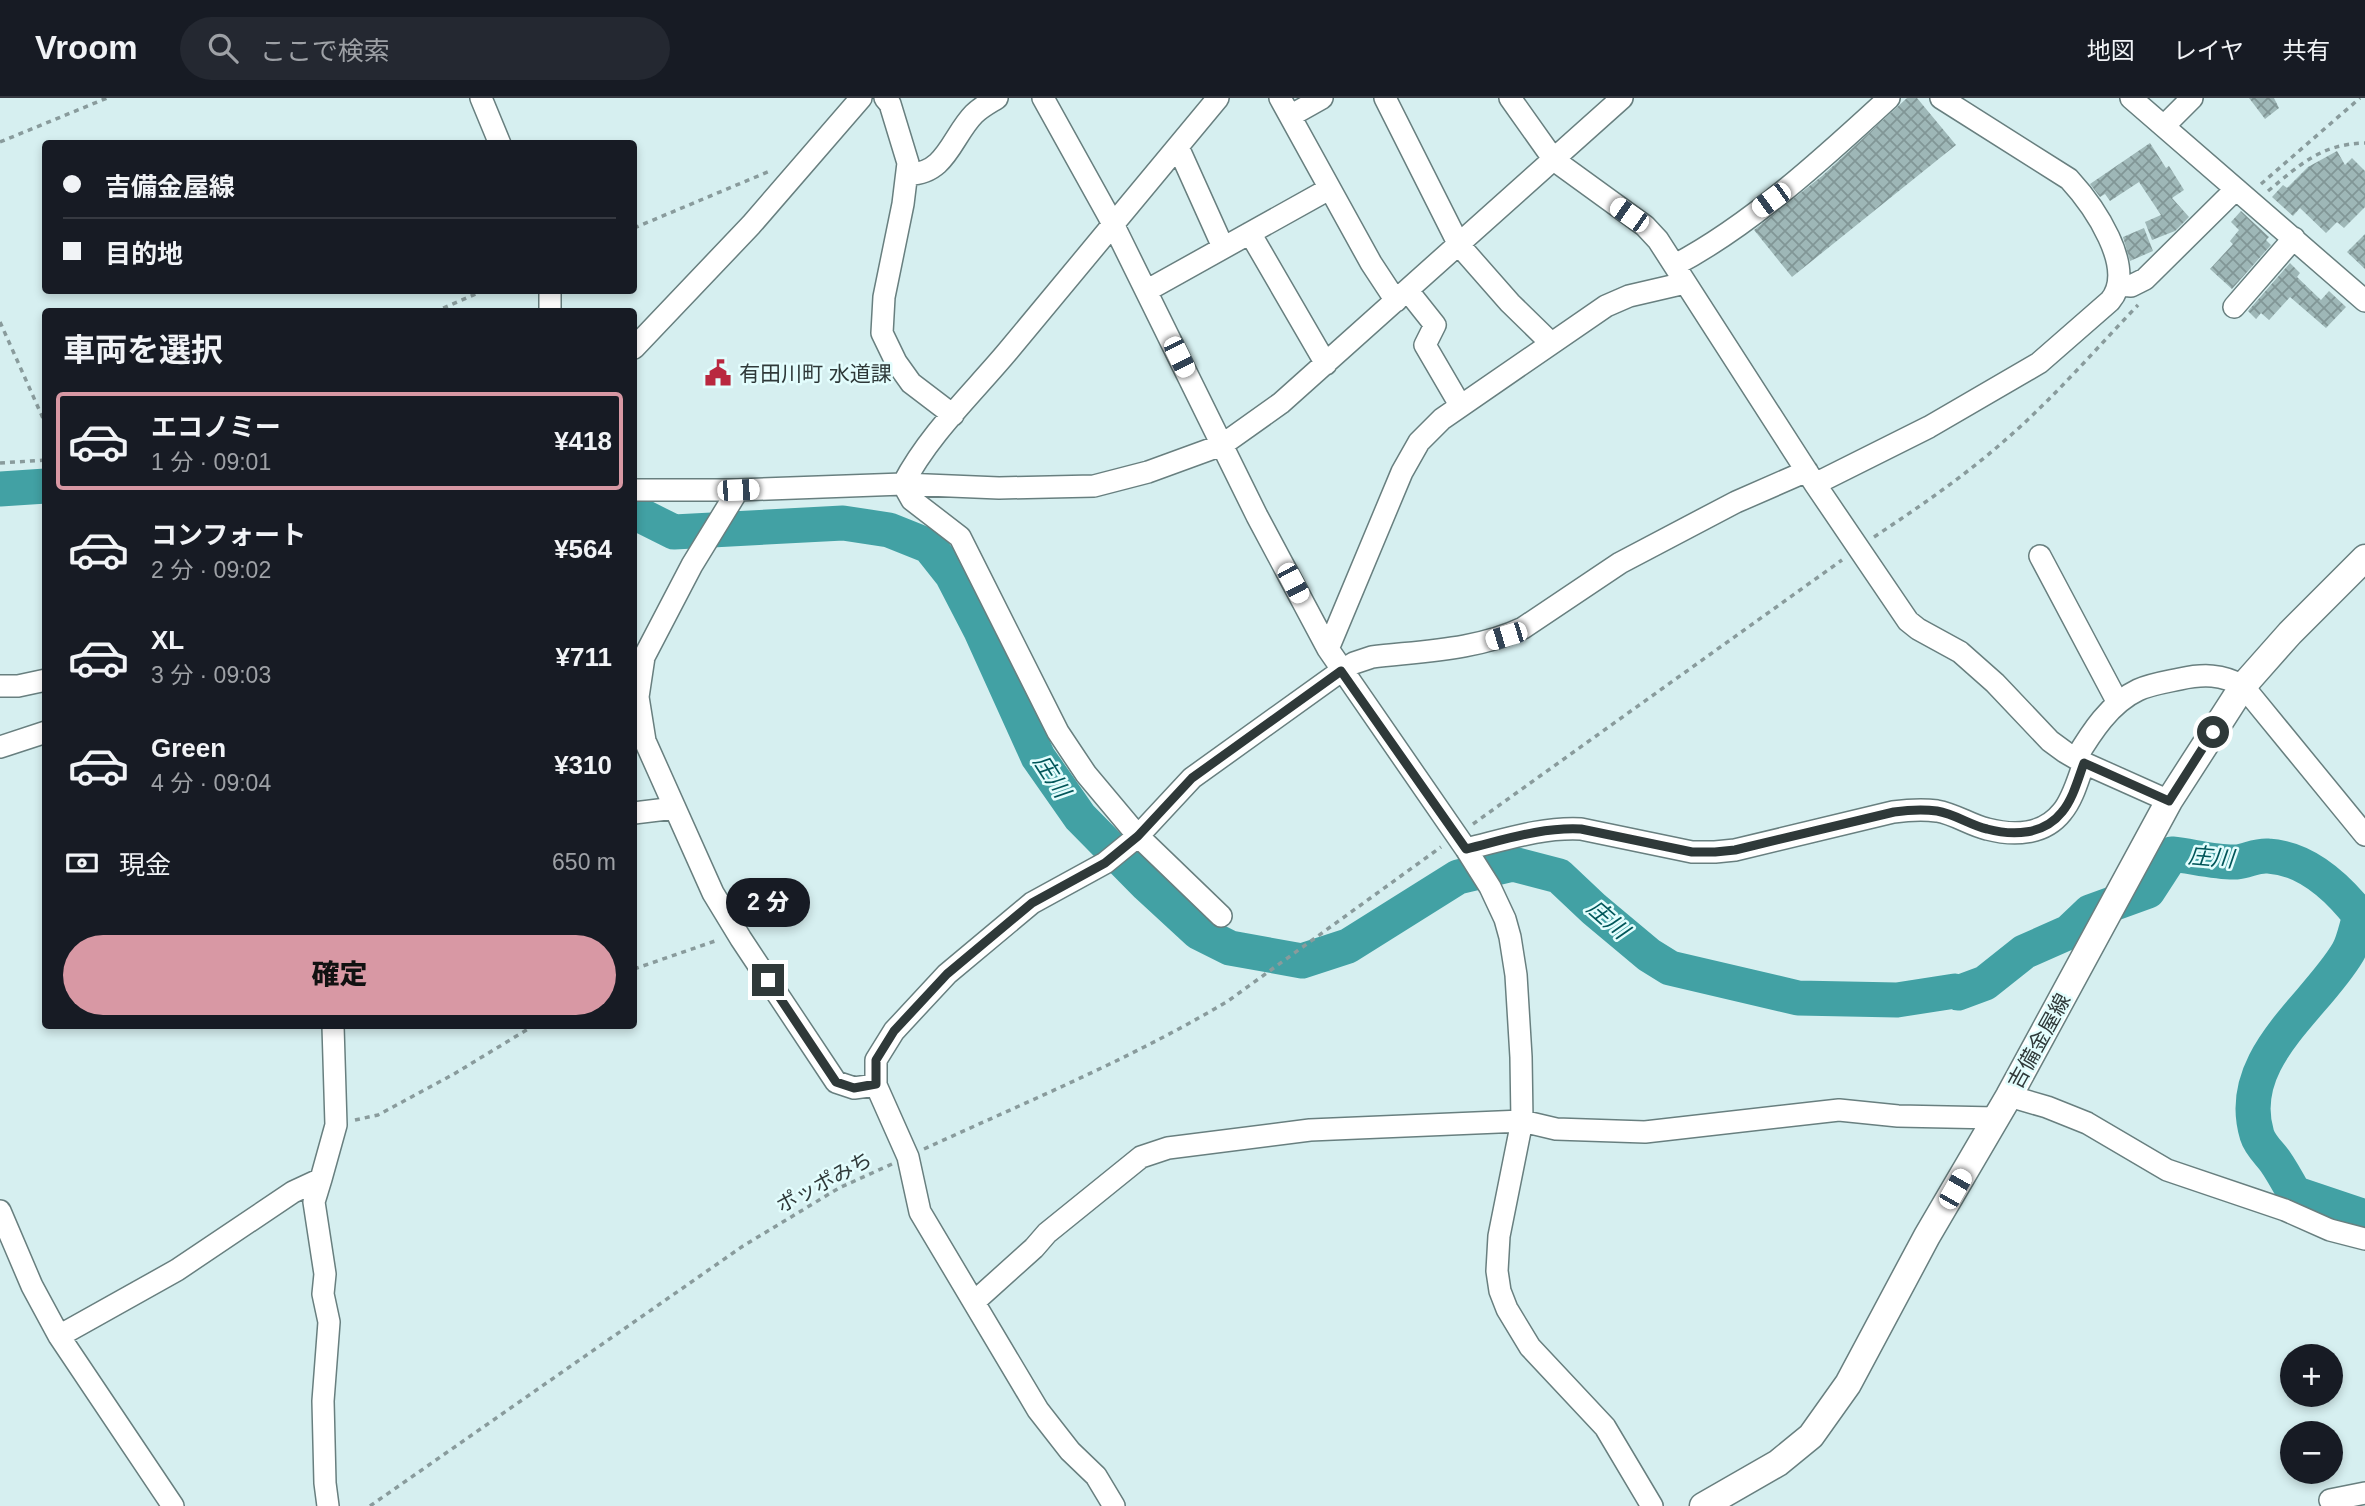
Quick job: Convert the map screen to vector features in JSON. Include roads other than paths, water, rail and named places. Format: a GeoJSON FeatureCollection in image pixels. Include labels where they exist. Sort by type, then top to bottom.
{"type":"FeatureCollection","features":[{"type":"Feature","properties":{"kind":"main road","name":"吉備金屋線"},"geometry":{"type":"LineString","coordinates":[[1703,1506],[1778,1463],[1811,1436],[1848,1384],[1927,1236],[2002,1107],[2169,801],[2243,686],[2290,633],[2365,558]]}},
{"type":"Feature","properties":{"kind":"street"},"geometry":{"type":"LineString","coordinates":[[481,98],[497,140]]}},
{"type":"Feature","properties":{"kind":"street"},"geometry":{"type":"LineString","coordinates":[[637,345],[751,225],[861,98]]}},
{"type":"Feature","properties":{"kind":"street"},"geometry":{"type":"LineString","coordinates":[[908,174],[937,165],[974,114],[997,98]]}},
{"type":"Feature","properties":{"kind":"street"},"geometry":{"type":"LineString","coordinates":[[1043,98],[1113,224],[1222,445],[1328,649],[1466,849],[1494,895],[1510,937],[1517,988],[1522,1121],[1499,1236],[1497,1271],[1500,1291],[1518,1330],[1530,1348],[1605,1427],[1652,1506]]}},
{"type":"Feature","properties":{"kind":"street"},"geometry":{"type":"LineString","coordinates":[[903,484],[915,462],[953,415],[1219,98]]}},
{"type":"Feature","properties":{"kind":"street"},"geometry":{"type":"LineString","coordinates":[[1322,98],[1285,107],[1371,263],[1402,296],[1435,325],[1425,345],[1460,405]]}},
{"type":"Feature","properties":{"kind":"street"},"geometry":{"type":"LineString","coordinates":[[1385,98],[1459,245],[1510,303],[1551,343]]}},
{"type":"Feature","properties":{"kind":"street"},"geometry":{"type":"LineString","coordinates":[[1510,98],[1554,160],[1645,226],[1658,240],[1811,477],[1908,621],[1960,652],[1995,683],[2050,741],[2080,761],[2169,801]]}},
{"type":"Feature","properties":{"kind":"street"},"geometry":{"type":"LineString","coordinates":[[637,490],[738,490],[903,484],[999,488],[1094,486],[1148,472],[1222,445],[1281,403],[1326,364],[1622,98]]}},
{"type":"Feature","properties":{"kind":"street"},"geometry":{"type":"LineString","coordinates":[[1328,649],[1411,454],[1428,430],[1595,312],[1680,274],[1700,252],[1825,156],[1889,98]]}},
{"type":"Feature","properties":{"kind":"street"},"geometry":{"type":"LineString","coordinates":[[1114,1506],[1096,1476],[1070,1451],[1038,1410],[920,1212],[908,1157],[876,1084],[876,1060],[894,1031],[947,974],[1032,903],[1105,863],[1138,836],[1192,778],[1354,663],[1372,657],[1487,642],[1523,628],[1620,563],[1736,502],[1811,477],[1929,427],[2039,363],[2110,301],[2119,285],[2112,246],[2106,230],[2080,192],[2069,179],[1941,98]]}},
{"type":"Feature","properties":{"kind":"street"},"geometry":{"type":"LineString","coordinates":[[2131,98],[2365,301]]}},
{"type":"Feature","properties":{"kind":"street"},"geometry":{"type":"LineString","coordinates":[[2164,126],[2192,98]]}},
{"type":"Feature","properties":{"kind":"street"},"geometry":{"type":"LineString","coordinates":[[891,100],[907,156],[908,174],[884,297],[882,333],[895,362],[911,383],[953,415]]}},
{"type":"Feature","properties":{"kind":"street"},"geometry":{"type":"LineString","coordinates":[[1178,147],[1223,247]]}},
{"type":"Feature","properties":{"kind":"street"},"geometry":{"type":"LineString","coordinates":[[2119,285],[2131,286],[2145,279],[2236,189]]}},
{"type":"Feature","properties":{"kind":"street"},"geometry":{"type":"LineString","coordinates":[[1146,291],[1329,190]]}},
{"type":"Feature","properties":{"kind":"street"},"geometry":{"type":"LineString","coordinates":[[1250,233],[1326,364]]}},
{"type":"Feature","properties":{"kind":"street"},"geometry":{"type":"LineString","coordinates":[[2234,307],[2294,238]]}},
{"type":"Feature","properties":{"kind":"street"},"geometry":{"type":"LineString","coordinates":[[903,484],[912,500],[960,537],[1058,732],[1086,774],[1138,836],[1221,916]]}},
{"type":"Feature","properties":{"kind":"street"},"geometry":{"type":"LineString","coordinates":[[738,490],[692,565],[644,657],[638,697],[645,741],[713,893],[836,1082],[854,1088],[876,1084]]}},
{"type":"Feature","properties":{"kind":"street"},"geometry":{"type":"LineString","coordinates":[[2040,556],[2118,703]]}},
{"type":"Feature","properties":{"kind":"street"},"geometry":{"type":"LineString","coordinates":[[1466,849],[1541,830],[1563,828],[1581,829],[1692,852],[1735,850],[1911,810],[1936,811],[1985,829],[2026,833],[2041,829],[2063,812],[2080,761],[2103,718],[2118,703],[2138,690],[2197,676],[2222,677],[2243,686],[2365,835]]}},
{"type":"Feature","properties":{"kind":"street"},"geometry":{"type":"LineString","coordinates":[[0,686],[19,686],[42,681]]}},
{"type":"Feature","properties":{"kind":"street"},"geometry":{"type":"LineString","coordinates":[[0,747],[42,733]]}},
{"type":"Feature","properties":{"kind":"street"},"geometry":{"type":"LineString","coordinates":[[637,813],[675,808]]}},
{"type":"Feature","properties":{"kind":"street"},"geometry":{"type":"LineString","coordinates":[[328,1506],[323,1401],[329,1322],[323,1294],[325,1274],[314,1202],[336,1125],[333,1029]]}},
{"type":"Feature","properties":{"kind":"street"},"geometry":{"type":"LineString","coordinates":[[974,1302],[1047,1233],[1141,1157],[1168,1148],[1310,1130],[1522,1121],[1556,1129],[1645,1132],[1839,1110],[1898,1116],[2002,1107],[2047,1107],[2087,1123],[2167,1170],[2285,1210],[2330,1230],[2365,1239]]}},
{"type":"Feature","properties":{"kind":"street"},"geometry":{"type":"LineString","coordinates":[[58,1336],[177,1270],[293,1192],[321,1179]]}},
{"type":"Feature","properties":{"kind":"street"},"geometry":{"type":"LineString","coordinates":[[0,1211],[32,1286],[58,1336],[173,1506]]}},
{"type":"Feature","properties":{"kind":"street"},"geometry":{"type":"LineString","coordinates":[[2330,1500],[2365,1493]]}},
{"type":"Feature","properties":{"kind":"waterway","name":"庄川"},"geometry":{"type":"LineString","coordinates":[[0,489],[42,486]]}},
{"type":"Feature","properties":{"kind":"waterway","name":"庄川"},"geometry":{"type":"LineString","coordinates":[[637,514],[674,532],[843,523],[889,530],[929,546],[952,575],[981,631],[1038,757],[1080,817],[1198,932],[1230,948],[1302,961],[1348,946],[1458,877],[1513,864],[1559,876],[1649,955],[1670,968],[1798,998],[1897,1000],[1955,991],[1958,993],[1985,983],[2024,952],[2069,932],[2090,912],[2148,891],[2172,854],[2229,862],[2260,856],[2295,862],[2331,885],[2360,916],[2348,952],[2267,1058],[2257,1082],[2253,1108],[2257,1135],[2294,1193],[2365,1217]]}},
{"type":"Feature","properties":{"kind":"place","name":"有田川町 水道課"},"geometry":{"type":"Point","coordinates":[718,373]}}]}
